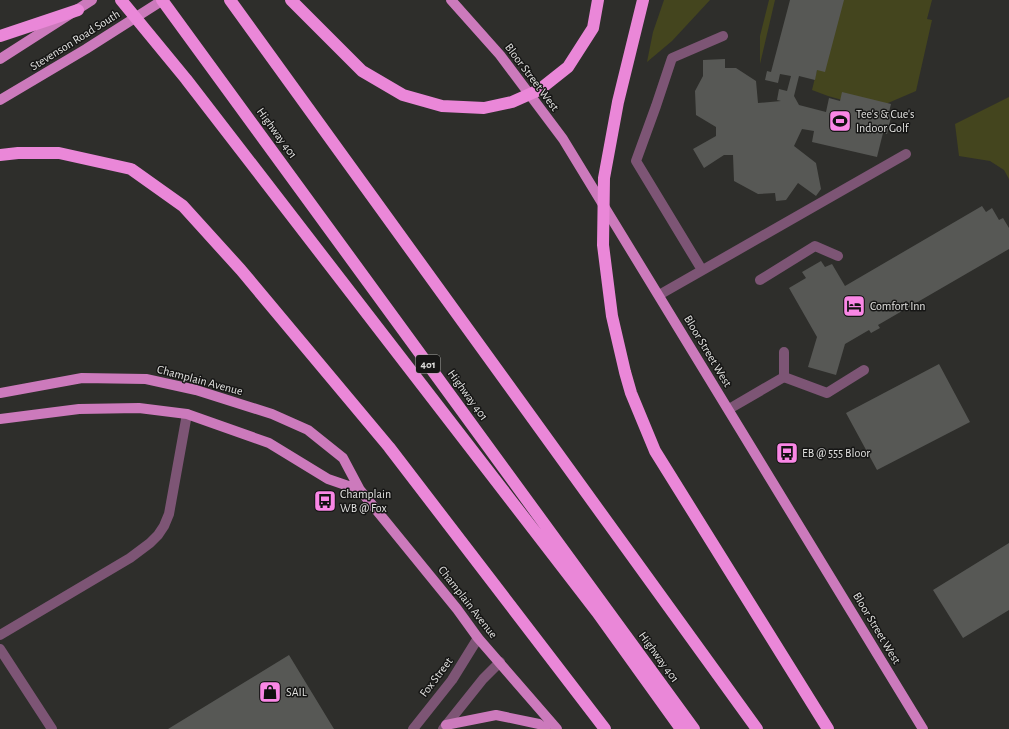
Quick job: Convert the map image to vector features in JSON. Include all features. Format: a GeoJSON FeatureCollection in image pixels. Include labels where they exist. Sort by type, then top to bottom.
{"type":"FeatureCollection","features":[{"type":"Feature","properties":{"kind":"highway"},"geometry":{"type":"LineString","coordinates":[[121,0],[186,79],[587,599],[681,729]]}},
{"type":"Feature","properties":{"kind":"highway","name":"Highway 401"},"geometry":{"type":"LineString","coordinates":[[163,0],[694,729]]}},
{"type":"Feature","properties":{"kind":"highway"},"geometry":{"type":"LineString","coordinates":[[230,0],[757,729]]}},
{"type":"Feature","properties":{"kind":"highway"},"geometry":{"type":"LineString","coordinates":[[291,0],[362,71],[403,95],[442,106],[484,108],[512,102],[539,90],[568,67],[593,28],[598,0]]}},
{"type":"Feature","properties":{"kind":"highway"},"geometry":{"type":"LineString","coordinates":[[643,0],[614,120],[604,178],[603,245],[612,316],[625,372],[631,393],[655,451],[828,729]]}},
{"type":"Feature","properties":{"kind":"highway"},"geometry":{"type":"LineString","coordinates":[[0,36],[78,10]]}},
{"type":"Feature","properties":{"kind":"highway"},"geometry":{"type":"LineString","coordinates":[[0,155],[18,153],[59,153],[131,169],[183,206],[241,270],[389,447],[605,729]]}},
{"type":"Feature","properties":{"kind":"main road","name":"Stevenson Road South"},"geometry":{"type":"LineString","coordinates":[[0,59],[92,0]]}},
{"type":"Feature","properties":{"kind":"main road","name":"Stevenson Road South"},"geometry":{"type":"LineString","coordinates":[[0,100],[86,49],[163,0]]}},
{"type":"Feature","properties":{"kind":"main road","name":"Bloor Street West"},"geometry":{"type":"LineString","coordinates":[[451,0],[500,55],[562,138],[923,729]]}},
{"type":"Feature","properties":{"kind":"main road","name":"Champlain Avenue"},"geometry":{"type":"LineString","coordinates":[[0,393],[82,378],[146,379],[196,390],[272,414],[308,430],[344,458],[360,490],[457,609],[478,638],[557,729]]}},
{"type":"Feature","properties":{"kind":"main road"},"geometry":{"type":"LineString","coordinates":[[0,419],[79,408],[139,408],[187,414],[269,443],[328,479],[360,490]]}},
{"type":"Feature","properties":{"kind":"main road"},"geometry":{"type":"LineString","coordinates":[[444,727],[496,715],[539,724],[545,729]]}},
{"type":"Feature","properties":{"kind":"street"},"geometry":{"type":"LineString","coordinates":[[702,270],[636,161],[672,58],[723,36]]}},
{"type":"Feature","properties":{"kind":"street"},"geometry":{"type":"LineString","coordinates":[[659,295],[906,154]]}},
{"type":"Feature","properties":{"kind":"street"},"geometry":{"type":"LineString","coordinates":[[760,280],[815,246],[838,256]]}},
{"type":"Feature","properties":{"kind":"street"},"geometry":{"type":"LineString","coordinates":[[784,352],[784,377]]}},
{"type":"Feature","properties":{"kind":"street"},"geometry":{"type":"LineString","coordinates":[[784,377],[827,393],[864,370]]}},
{"type":"Feature","properties":{"kind":"street"},"geometry":{"type":"LineString","coordinates":[[729,410],[784,377]]}},
{"type":"Feature","properties":{"kind":"street"},"geometry":{"type":"LineString","coordinates":[[0,635],[130,558],[150,543],[158,534],[164,526],[172,503],[187,414]]}},
{"type":"Feature","properties":{"kind":"street","name":"Fox Street"},"geometry":{"type":"LineString","coordinates":[[413,729],[452,680],[478,638]]}},
{"type":"Feature","properties":{"kind":"street"},"geometry":{"type":"LineString","coordinates":[[0,649],[52,729]]}},
{"type":"Feature","properties":{"kind":"street"},"geometry":{"type":"LineString","coordinates":[[444,727],[483,679],[500,662]]}},
{"type":"Feature","properties":{"kind":"shaded area"},"geometry":{"type":"Polygon","coordinates":[[[664,0],[710,0],[672,41],[647,62],[653,32],[664,0]]]}},
{"type":"Feature","properties":{"kind":"shaded area"},"geometry":{"type":"Polygon","coordinates":[[[769,0],[775,0],[760,64],[760,36],[769,0]]]}},
{"type":"Feature","properties":{"kind":"shaded area"},"geometry":{"type":"Polygon","coordinates":[[[834,0],[932,0],[927,19],[932,20],[916,91],[874,109],[812,90],[834,0]]]}},
{"type":"Feature","properties":{"kind":"shaded area"},"geometry":{"type":"Polygon","coordinates":[[[1009,97],[1009,179],[1004,170],[990,161],[959,156],[955,124],[1009,97]]]}},
{"type":"Feature","properties":{"kind":"building"},"geometry":{"type":"Polygon","coordinates":[[[790,0],[844,0],[825,72],[817,70],[815,80],[799,76],[794,96],[799,105],[826,112],[829,98],[840,101],[842,92],[891,104],[889,112],[892,113],[887,134],[883,133],[877,157],[812,142],[814,131],[802,129],[794,146],[816,163],[821,189],[816,196],[798,183],[786,200],[776,201],[775,193],[758,194],[734,181],[733,155],[724,155],[704,168],[693,149],[716,136],[716,127],[696,115],[695,91],[703,76],[703,60],[725,59],[725,68],[736,68],[756,81],[758,103],[781,101],[777,100],[779,89],[787,91],[791,76],[780,74],[778,83],[765,80],[767,71],[771,72],[790,0]]]}},
{"type":"Feature","properties":{"kind":"building","name":"Comfort Inn"},"geometry":{"type":"Polygon","coordinates":[[[982,206],[986,212],[992,208],[999,220],[1003,218],[1009,228],[1009,249],[878,325],[880,328],[871,333],[869,330],[845,344],[836,375],[808,367],[817,337],[789,288],[806,278],[802,272],[821,261],[825,267],[832,264],[845,286],[982,206]]]}},
{"type":"Feature","properties":{"kind":"building"},"geometry":{"type":"Polygon","coordinates":[[[939,364],[970,422],[877,470],[846,413],[939,364]]]}},
{"type":"Feature","properties":{"kind":"building"},"geometry":{"type":"Polygon","coordinates":[[[1009,543],[1009,610],[963,638],[933,590],[1009,543]]]}},
{"type":"Feature","properties":{"kind":"building","name":"SAIL"},"geometry":{"type":"Polygon","coordinates":[[[289,655],[334,729],[168,729],[289,655]]]}},
{"type":"Feature","properties":{"kind":"place","name":"Tee's & Cue's Indoor Golf"},"geometry":{"type":"Point","coordinates":[840,121]}},
{"type":"Feature","properties":{"kind":"place","name":"Comfort Inn"},"geometry":{"type":"Point","coordinates":[854,306]}},
{"type":"Feature","properties":{"kind":"place","name":"EB @ 555 Bloor"},"geometry":{"type":"Point","coordinates":[787,453]}},
{"type":"Feature","properties":{"kind":"place","name":"Champlain WB @ Fox"},"geometry":{"type":"Point","coordinates":[325,501]}},
{"type":"Feature","properties":{"kind":"place","name":"SAIL"},"geometry":{"type":"Point","coordinates":[270,692]}}]}
